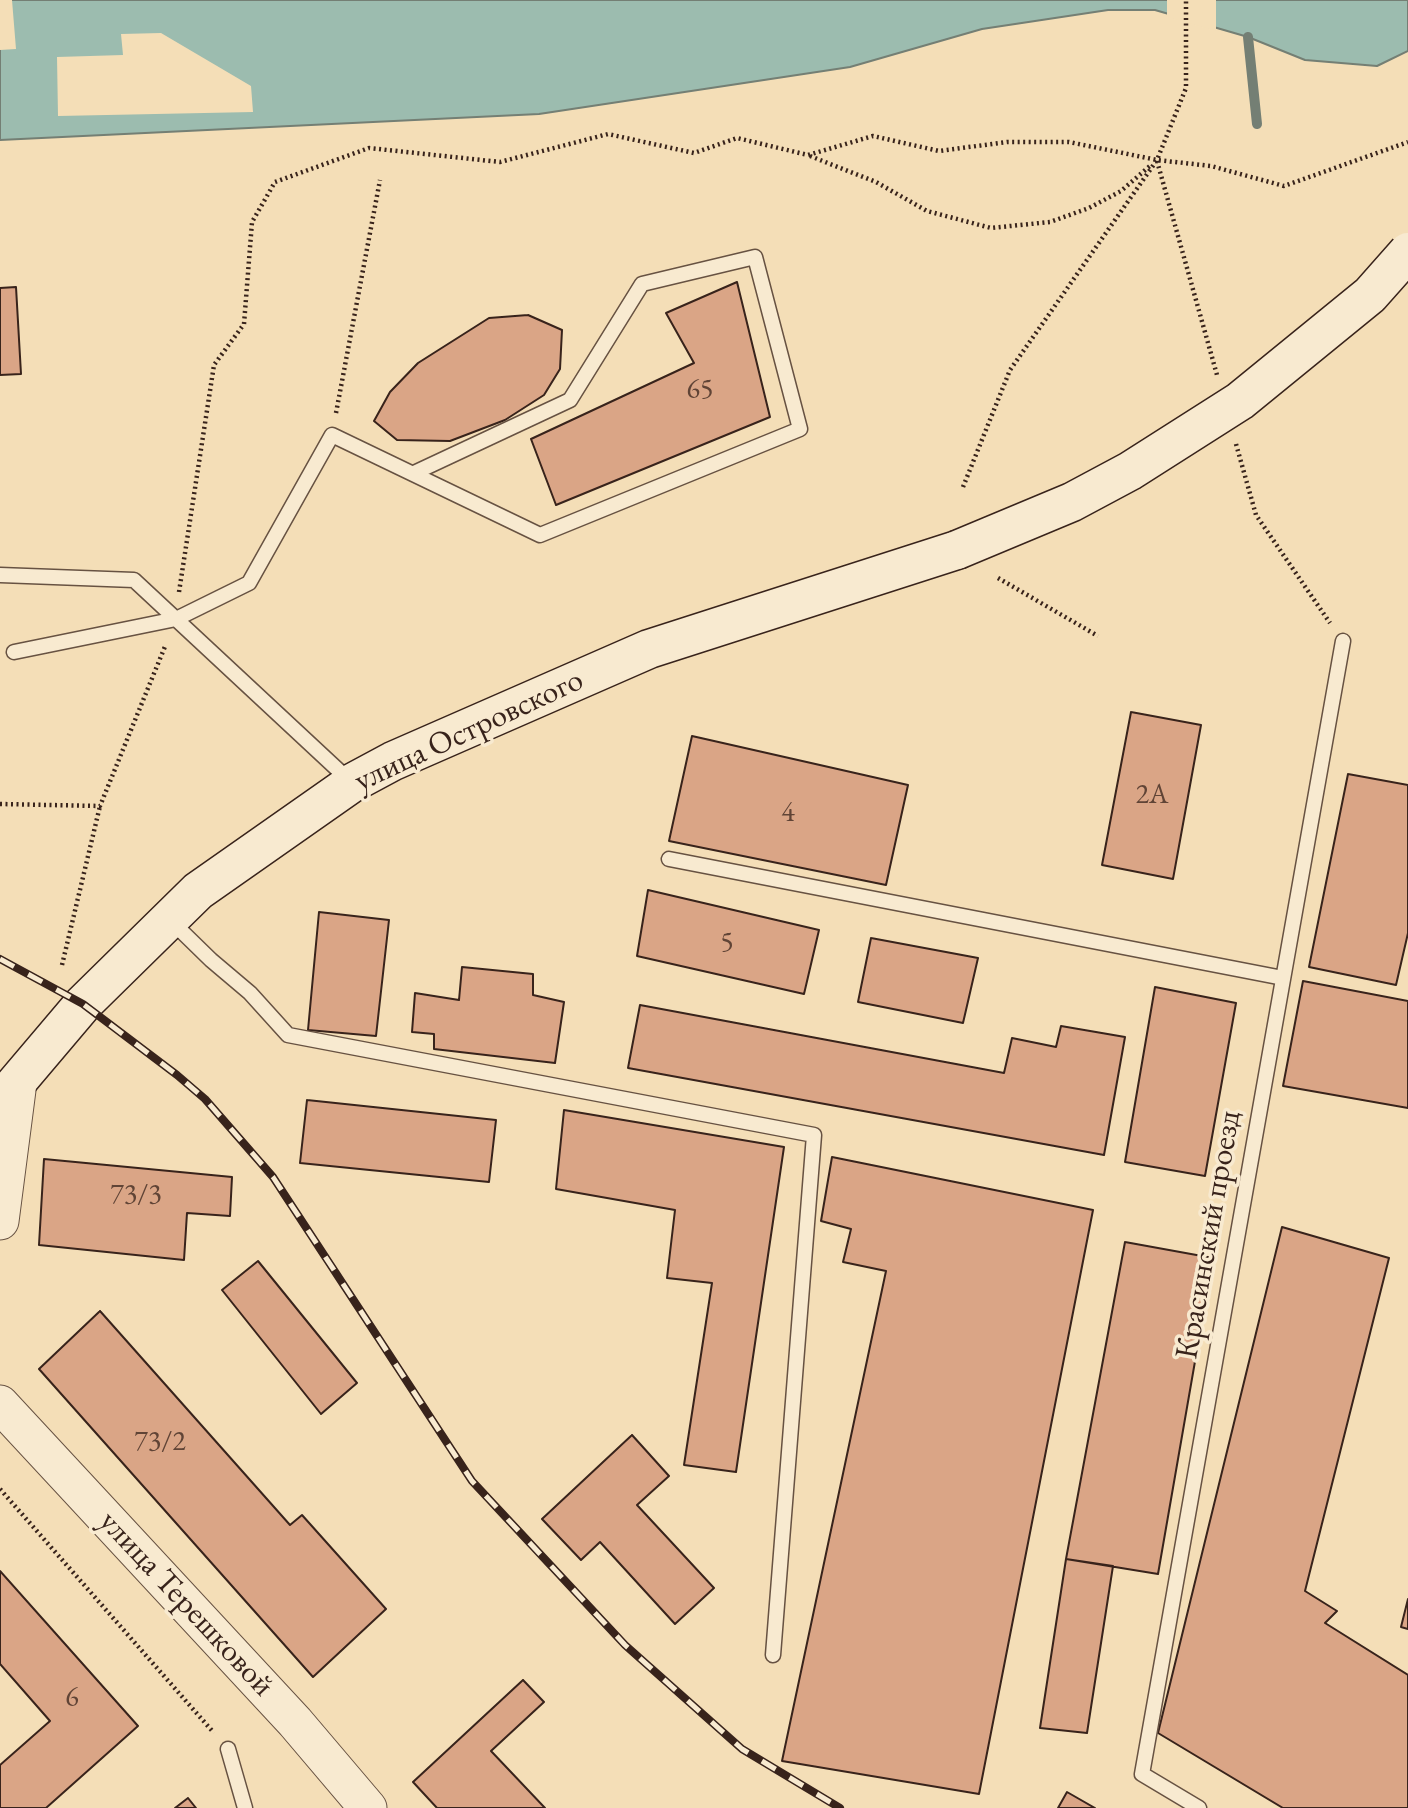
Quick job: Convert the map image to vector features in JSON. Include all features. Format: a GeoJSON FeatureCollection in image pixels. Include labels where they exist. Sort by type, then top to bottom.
{"type":"FeatureCollection","features":[{"type":"Feature","properties":{"kind":"main road","name":"улица Островского"},"geometry":{"type":"LineString","coordinates":[[9,1092],[83,1004],[198,891],[352,783],[405,755],[649,649],[957,550],[1072,502],[1130,471],[1240,401],[1370,295],[1408,251]]}},
{"type":"Feature","properties":{"kind":"street"},"geometry":{"type":"LineString","coordinates":[[0,1221],[9,1092]]}},
{"type":"Feature","properties":{"kind":"street","name":"улица Терешковой"},"geometry":{"type":"LineString","coordinates":[[0,1404],[295,1722],[362,1806]]}},
{"type":"Feature","properties":{"kind":"lane"},"geometry":{"type":"LineString","coordinates":[[14,652],[176,619],[249,583],[332,435],[540,536],[800,429],[755,257],[642,284],[570,400],[414,473]]}},
{"type":"Feature","properties":{"kind":"lane"},"geometry":{"type":"LineString","coordinates":[[0,575],[134,580],[352,783]]}},
{"type":"Feature","properties":{"kind":"lane","name":"Красинский проезд"},"geometry":{"type":"LineString","coordinates":[[1199,1808],[1142,1774],[1343,641]]}},
{"type":"Feature","properties":{"kind":"lane"},"geometry":{"type":"LineString","coordinates":[[668,859],[1283,978]]}},
{"type":"Feature","properties":{"kind":"lane"},"geometry":{"type":"LineString","coordinates":[[169,919],[250,993],[288,1035],[814,1135],[773,1655]]}},
{"type":"Feature","properties":{"kind":"lane"},"geometry":{"type":"LineString","coordinates":[[228,1749],[245,1808]]}},
{"type":"Feature","properties":{"kind":"path"},"geometry":{"type":"LineString","coordinates":[[963,487],[1010,370],[1157,160],[1186,88],[1186,0]]}},
{"type":"Feature","properties":{"kind":"path"},"geometry":{"type":"LineString","coordinates":[[62,965],[100,806],[176,619],[214,365],[244,324],[252,222],[275,182],[369,148],[500,162],[608,134],[694,153],[737,138],[808,155],[876,182],[928,211],[991,228],[1050,222],[1089,208],[1121,191],[1157,160]]}},
{"type":"Feature","properties":{"kind":"path"},"geometry":{"type":"LineString","coordinates":[[808,155],[873,136],[939,151],[1007,142],[1069,142],[1157,160],[1211,166],[1284,186],[1408,142]]}},
{"type":"Feature","properties":{"kind":"path"},"geometry":{"type":"LineString","coordinates":[[332,435],[380,180]]}},
{"type":"Feature","properties":{"kind":"path"},"geometry":{"type":"LineString","coordinates":[[998,578],[1098,636]]}},
{"type":"Feature","properties":{"kind":"path"},"geometry":{"type":"LineString","coordinates":[[0,804],[100,806]]}},
{"type":"Feature","properties":{"kind":"path"},"geometry":{"type":"LineString","coordinates":[[0,1489],[228,1749]]}},
{"type":"Feature","properties":{"kind":"shaded area"},"geometry":{"type":"Polygon","coordinates":[[[0,0],[1408,0],[1408,51],[1377,66],[1305,60],[1248,37],[1155,10],[1108,10],[982,29],[850,67],[539,114],[0,140],[0,0]]]}},
{"type":"Feature","properties":{"kind":"pier"},"geometry":{"type":"Polygon","coordinates":[[[0,0],[12,0],[16,49],[0,50],[0,0]]]}},
{"type":"Feature","properties":{"kind":"pier"},"geometry":{"type":"Polygon","coordinates":[[[1167,0],[1216,0],[1216,31],[1167,17],[1167,0]]]}},
{"type":"Feature","properties":{"kind":"pier"},"geometry":{"type":"Polygon","coordinates":[[[161,33],[251,86],[253,112],[58,116],[57,57],[123,55],[121,34],[161,33]]]}},
{"type":"Feature","properties":{"kind":"building"},"geometry":{"type":"Polygon","coordinates":[[[737,282],[770,417],[556,505],[531,439],[694,363],[666,313],[737,282]]]}},
{"type":"Feature","properties":{"kind":"building"},"geometry":{"type":"Polygon","coordinates":[[[16,287],[21,374],[0,375],[0,288],[16,287]]]}},
{"type":"Feature","properties":{"kind":"building"},"geometry":{"type":"Polygon","coordinates":[[[528,315],[562,330],[560,369],[544,395],[505,420],[450,441],[397,440],[374,421],[390,392],[418,363],[489,318],[528,315]]]}},
{"type":"Feature","properties":{"kind":"building"},"geometry":{"type":"Polygon","coordinates":[[[1131,712],[1201,725],[1173,879],[1102,865],[1131,712]]]}},
{"type":"Feature","properties":{"kind":"building"},"geometry":{"type":"Polygon","coordinates":[[[692,736],[908,785],[886,885],[669,841],[692,736]]]}},
{"type":"Feature","properties":{"kind":"building"},"geometry":{"type":"Polygon","coordinates":[[[1348,774],[1408,785],[1408,933],[1396,985],[1309,967],[1348,774]]]}},
{"type":"Feature","properties":{"kind":"building"},"geometry":{"type":"Polygon","coordinates":[[[648,890],[819,930],[804,994],[637,956],[648,890]]]}},
{"type":"Feature","properties":{"kind":"building"},"geometry":{"type":"Polygon","coordinates":[[[319,912],[389,920],[376,1036],[308,1030],[319,912]]]}},
{"type":"Feature","properties":{"kind":"building"},"geometry":{"type":"Polygon","coordinates":[[[871,938],[978,958],[963,1023],[858,1002],[871,938]]]}},
{"type":"Feature","properties":{"kind":"building"},"geometry":{"type":"Polygon","coordinates":[[[462,967],[533,974],[533,995],[564,1002],[555,1063],[434,1049],[434,1034],[412,1032],[415,993],[459,1000],[462,967]]]}},
{"type":"Feature","properties":{"kind":"building"},"geometry":{"type":"Polygon","coordinates":[[[1303,981],[1408,1001],[1408,1108],[1283,1086],[1303,981]]]}},
{"type":"Feature","properties":{"kind":"building"},"geometry":{"type":"Polygon","coordinates":[[[1155,987],[1236,1003],[1205,1176],[1125,1162],[1155,987]]]}},
{"type":"Feature","properties":{"kind":"building"},"geometry":{"type":"Polygon","coordinates":[[[640,1005],[1004,1073],[1012,1038],[1056,1047],[1061,1026],[1125,1037],[1104,1155],[628,1068],[640,1005]]]}},
{"type":"Feature","properties":{"kind":"building"},"geometry":{"type":"Polygon","coordinates":[[[307,1100],[496,1120],[489,1182],[300,1163],[307,1100]]]}},
{"type":"Feature","properties":{"kind":"building"},"geometry":{"type":"Polygon","coordinates":[[[564,1110],[784,1147],[736,1472],[684,1465],[712,1283],[667,1278],[675,1210],[556,1189],[564,1110]]]}},
{"type":"Feature","properties":{"kind":"building"},"geometry":{"type":"Polygon","coordinates":[[[832,1157],[1093,1210],[979,1794],[782,1761],[886,1271],[843,1262],[851,1229],[821,1221],[832,1157]]]}},
{"type":"Feature","properties":{"kind":"building"},"geometry":{"type":"Polygon","coordinates":[[[44,1159],[232,1177],[230,1216],[187,1213],[184,1260],[39,1245],[44,1159]]]}},
{"type":"Feature","properties":{"kind":"building"},"geometry":{"type":"Polygon","coordinates":[[[1282,1227],[1389,1258],[1305,1591],[1337,1611],[1325,1623],[1408,1675],[1408,1808],[1283,1808],[1158,1733],[1282,1227]]]}},
{"type":"Feature","properties":{"kind":"building"},"geometry":{"type":"Polygon","coordinates":[[[1125,1242],[1213,1258],[1158,1574],[1066,1559],[1125,1242]]]}},
{"type":"Feature","properties":{"kind":"building"},"geometry":{"type":"Polygon","coordinates":[[[258,1261],[357,1383],[321,1414],[222,1290],[258,1261]]]}},
{"type":"Feature","properties":{"kind":"building"},"geometry":{"type":"Polygon","coordinates":[[[100,1311],[290,1525],[302,1515],[386,1609],[313,1677],[39,1369],[100,1311]]]}},
{"type":"Feature","properties":{"kind":"building"},"geometry":{"type":"Polygon","coordinates":[[[632,1435],[669,1476],[637,1505],[714,1588],[675,1624],[600,1542],[581,1560],[542,1519],[632,1435]]]}},
{"type":"Feature","properties":{"kind":"building"},"geometry":{"type":"Polygon","coordinates":[[[1066,1559],[1113,1566],[1087,1733],[1040,1728],[1066,1559]]]}},
{"type":"Feature","properties":{"kind":"building"},"geometry":{"type":"Polygon","coordinates":[[[0,1571],[138,1726],[46,1808],[0,1808],[0,1765],[50,1721],[0,1664],[0,1571]]]}},
{"type":"Feature","properties":{"kind":"building"},"geometry":{"type":"Polygon","coordinates":[[[1408,1599],[1408,1629],[1401,1627],[1408,1599]]]}},
{"type":"Feature","properties":{"kind":"building"},"geometry":{"type":"Polygon","coordinates":[[[523,1680],[544,1702],[491,1751],[545,1808],[437,1808],[413,1782],[523,1680]]]}},
{"type":"Feature","properties":{"kind":"building"},"geometry":{"type":"Polygon","coordinates":[[[1067,1792],[1095,1808],[1058,1808],[1067,1792]]]}},
{"type":"Feature","properties":{"kind":"building"},"geometry":{"type":"Polygon","coordinates":[[[188,1798],[196,1808],[175,1808],[188,1798]]]}},
{"type":"Feature","properties":{"kind":"waterway"},"geometry":{"type":"LineString","coordinates":[[1248,37],[1257,124]]}},
{"type":"Feature","properties":{"kind":"railway"},"geometry":{"type":"LineString","coordinates":[[0,959],[83,1004],[205,1099],[273,1177],[472,1481],[625,1645],[742,1749],[840,1808]]}}]}
